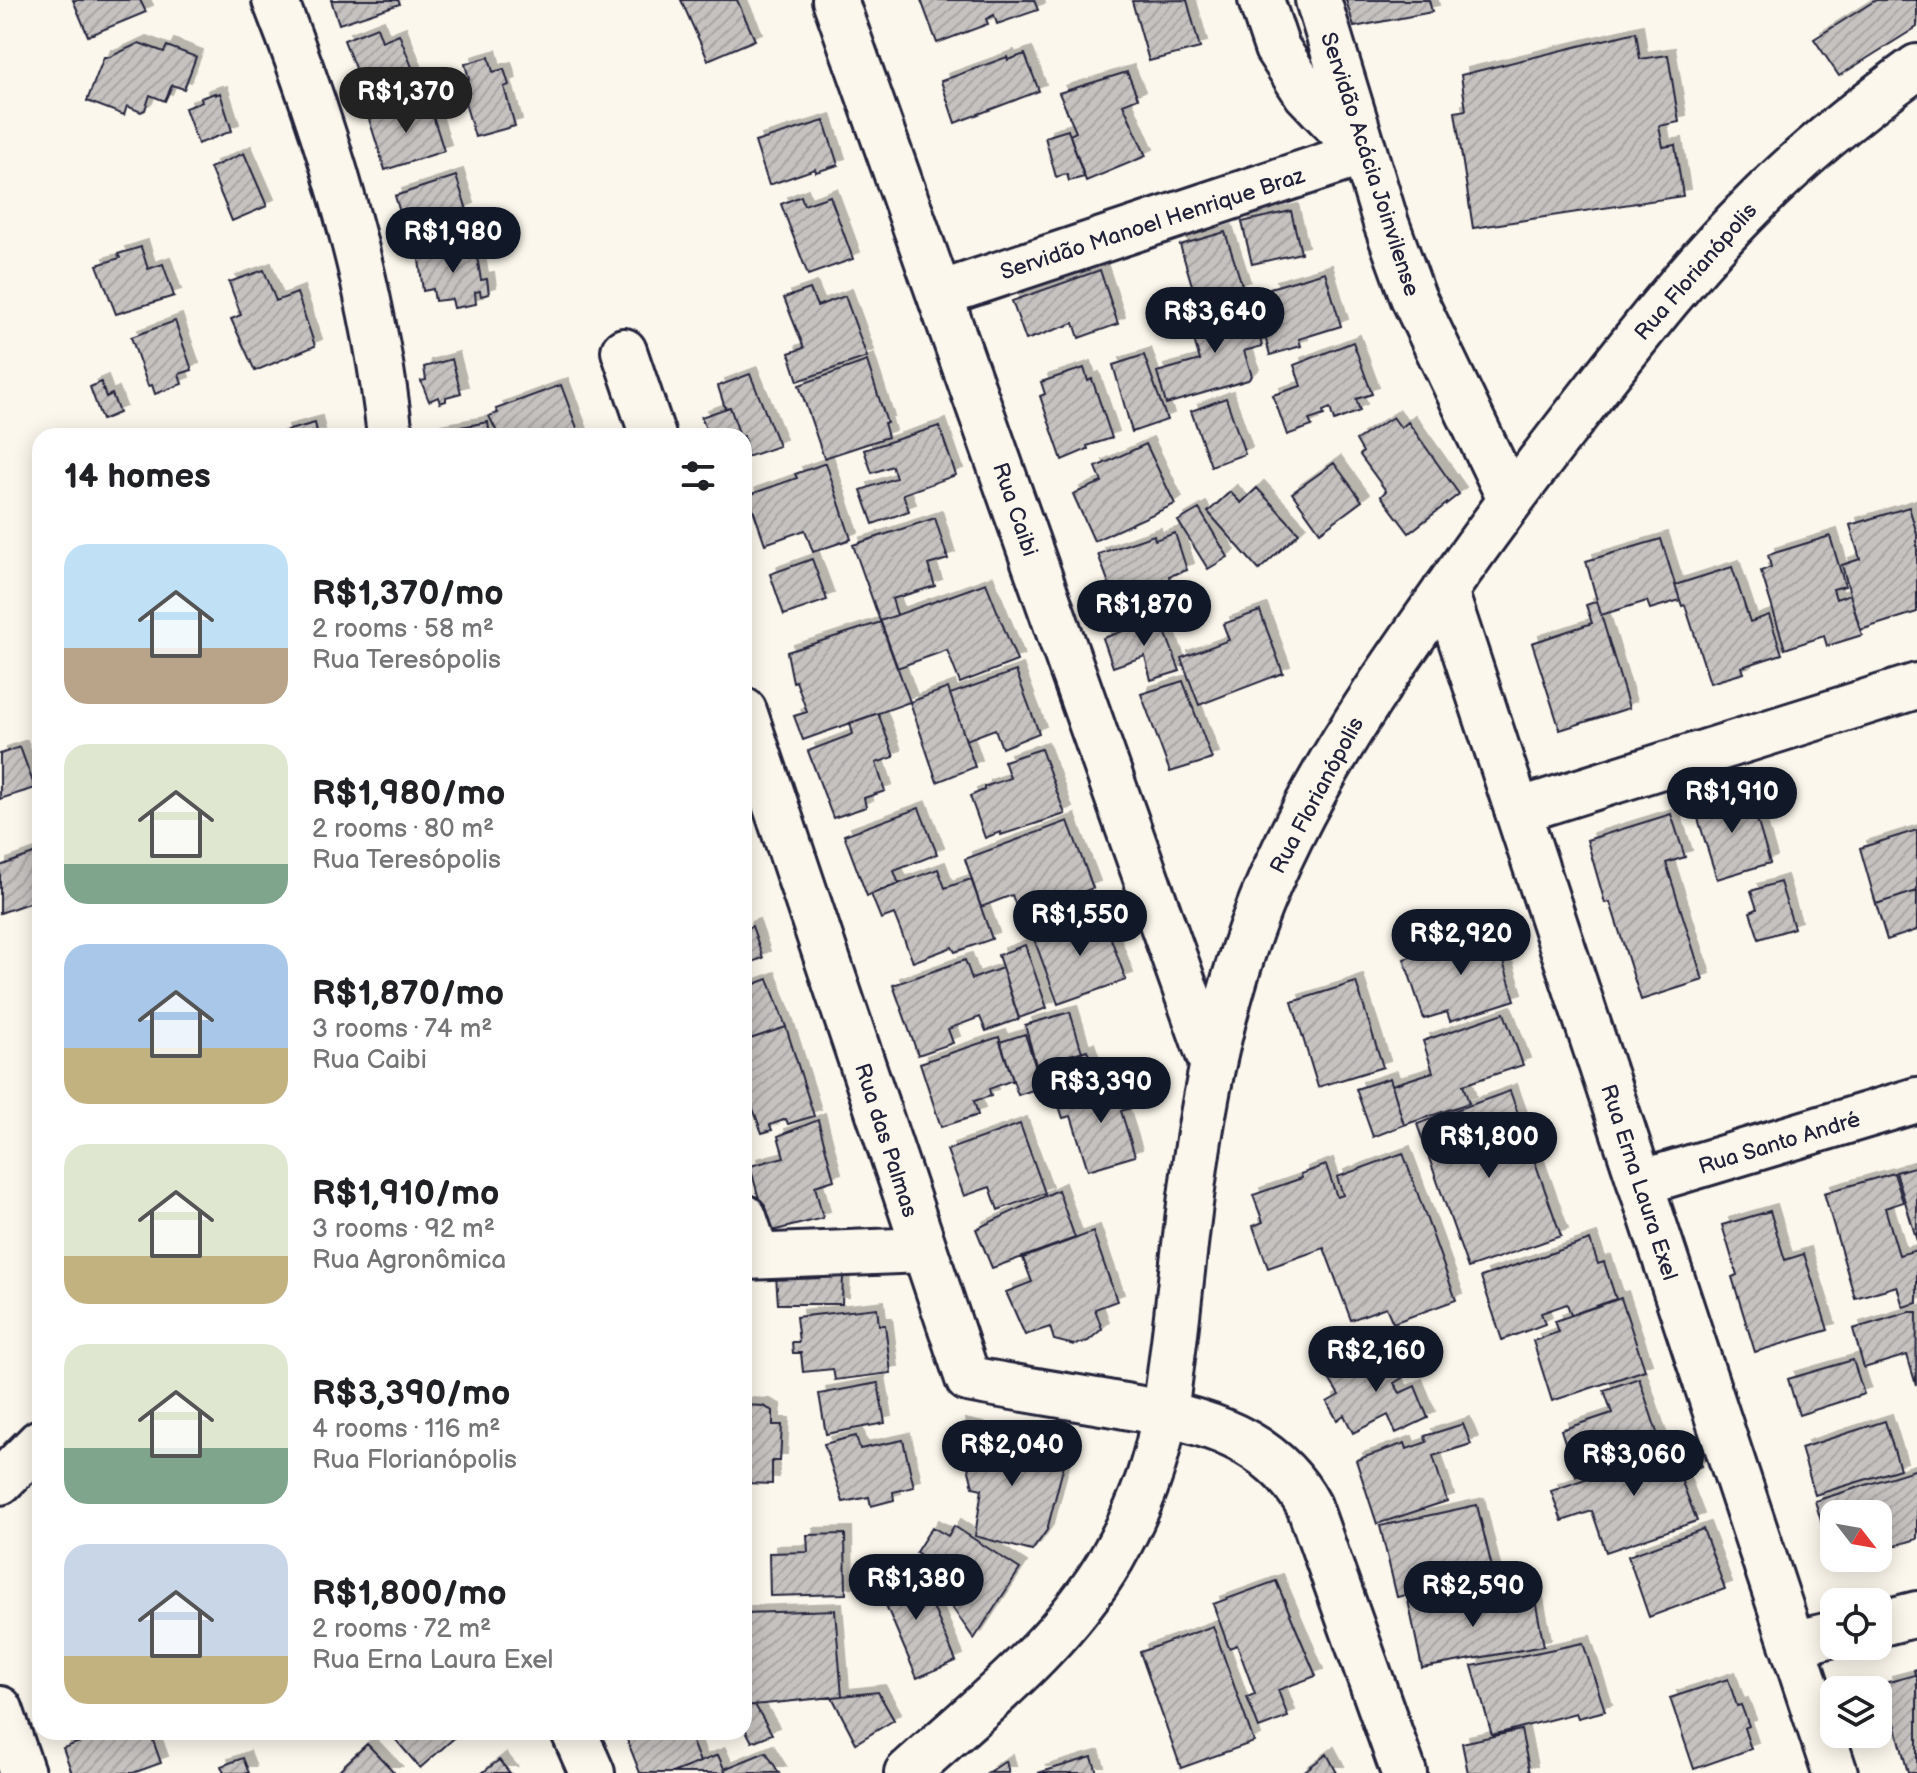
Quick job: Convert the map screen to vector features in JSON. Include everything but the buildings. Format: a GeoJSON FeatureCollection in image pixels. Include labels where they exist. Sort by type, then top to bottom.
{"type":"FeatureCollection","features":[{"type":"Feature","properties":{"kind":"street"},"geometry":{"type":"LineString","coordinates":[[275,0],[310,87],[357,249],[383,374],[389,428]]}},
{"type":"Feature","properties":{"kind":"street","name":"Rua Caibi"},"geometry":{"type":"LineString","coordinates":[[835,0],[1212,1064]]}},
{"type":"Feature","properties":{"kind":"street"},"geometry":{"type":"LineString","coordinates":[[1261,0],[1277,48],[1306,93],[1363,153]]}},
{"type":"Feature","properties":{"kind":"street","name":"Servidão Acácia Joinvilense"},"geometry":{"type":"LineString","coordinates":[[1318,0],[1363,153],[1413,297],[1510,499]]}},
{"type":"Feature","properties":{"kind":"street","name":"Rua Florianópolis"},"geometry":{"type":"LineString","coordinates":[[907,1773],[1029,1662],[1076,1608],[1110,1560],[1134,1514],[1155,1459],[1165,1413],[1193,1181],[1212,1064],[1251,929],[1284,847],[1323,775],[1367,702],[1510,499],[1640,332],[1709,250],[1755,202],[1863,106],[1917,67]]}},
{"type":"Feature","properties":{"kind":"street","name":"Servidão Manoel Henrique Braz"},"geometry":{"type":"LineString","coordinates":[[940,294],[1363,153]]}},
{"type":"Feature","properties":{"kind":"street"},"geometry":{"type":"LineString","coordinates":[[624,351],[650,428]]}},
{"type":"Feature","properties":{"kind":"street","name":"Rua Erna Laura Exel"},"geometry":{"type":"LineString","coordinates":[[1445,591],[1835,1773]]}},
{"type":"Feature","properties":{"kind":"street"},"geometry":{"type":"LineString","coordinates":[[1518,811],[1917,686]]}},
{"type":"Feature","properties":{"kind":"street","name":"Rua das Palmas"},"geometry":{"type":"LineString","coordinates":[[752,735],[968,1379],[1165,1413]]}},
{"type":"Feature","properties":{"kind":"street","name":"Rua Santo André"},"geometry":{"type":"LineString","coordinates":[[1640,1183],[1917,1100]]}},
{"type":"Feature","properties":{"kind":"street"},"geometry":{"type":"LineString","coordinates":[[752,1243],[924,1250]]}},
{"type":"Feature","properties":{"kind":"street"},"geometry":{"type":"LineString","coordinates":[[1165,1413],[1238,1437],[1272,1460],[1296,1482],[1309,1506],[1404,1773]]}},
{"type":"Feature","properties":{"kind":"street"},"geometry":{"type":"LineString","coordinates":[[0,1482],[32,1450]]}},
{"type":"Feature","properties":{"kind":"street"},"geometry":{"type":"LineString","coordinates":[[1892,1620],[1917,1614]]}},
{"type":"Feature","properties":{"kind":"street"},"geometry":{"type":"LineString","coordinates":[[1792,1644],[1820,1637]]}},
{"type":"Feature","properties":{"kind":"street"},"geometry":{"type":"LineString","coordinates":[[0,1709],[22,1773]]}},
{"type":"Feature","properties":{"kind":"street"},"geometry":{"type":"LineString","coordinates":[[578,1740],[592,1773]]}}]}
